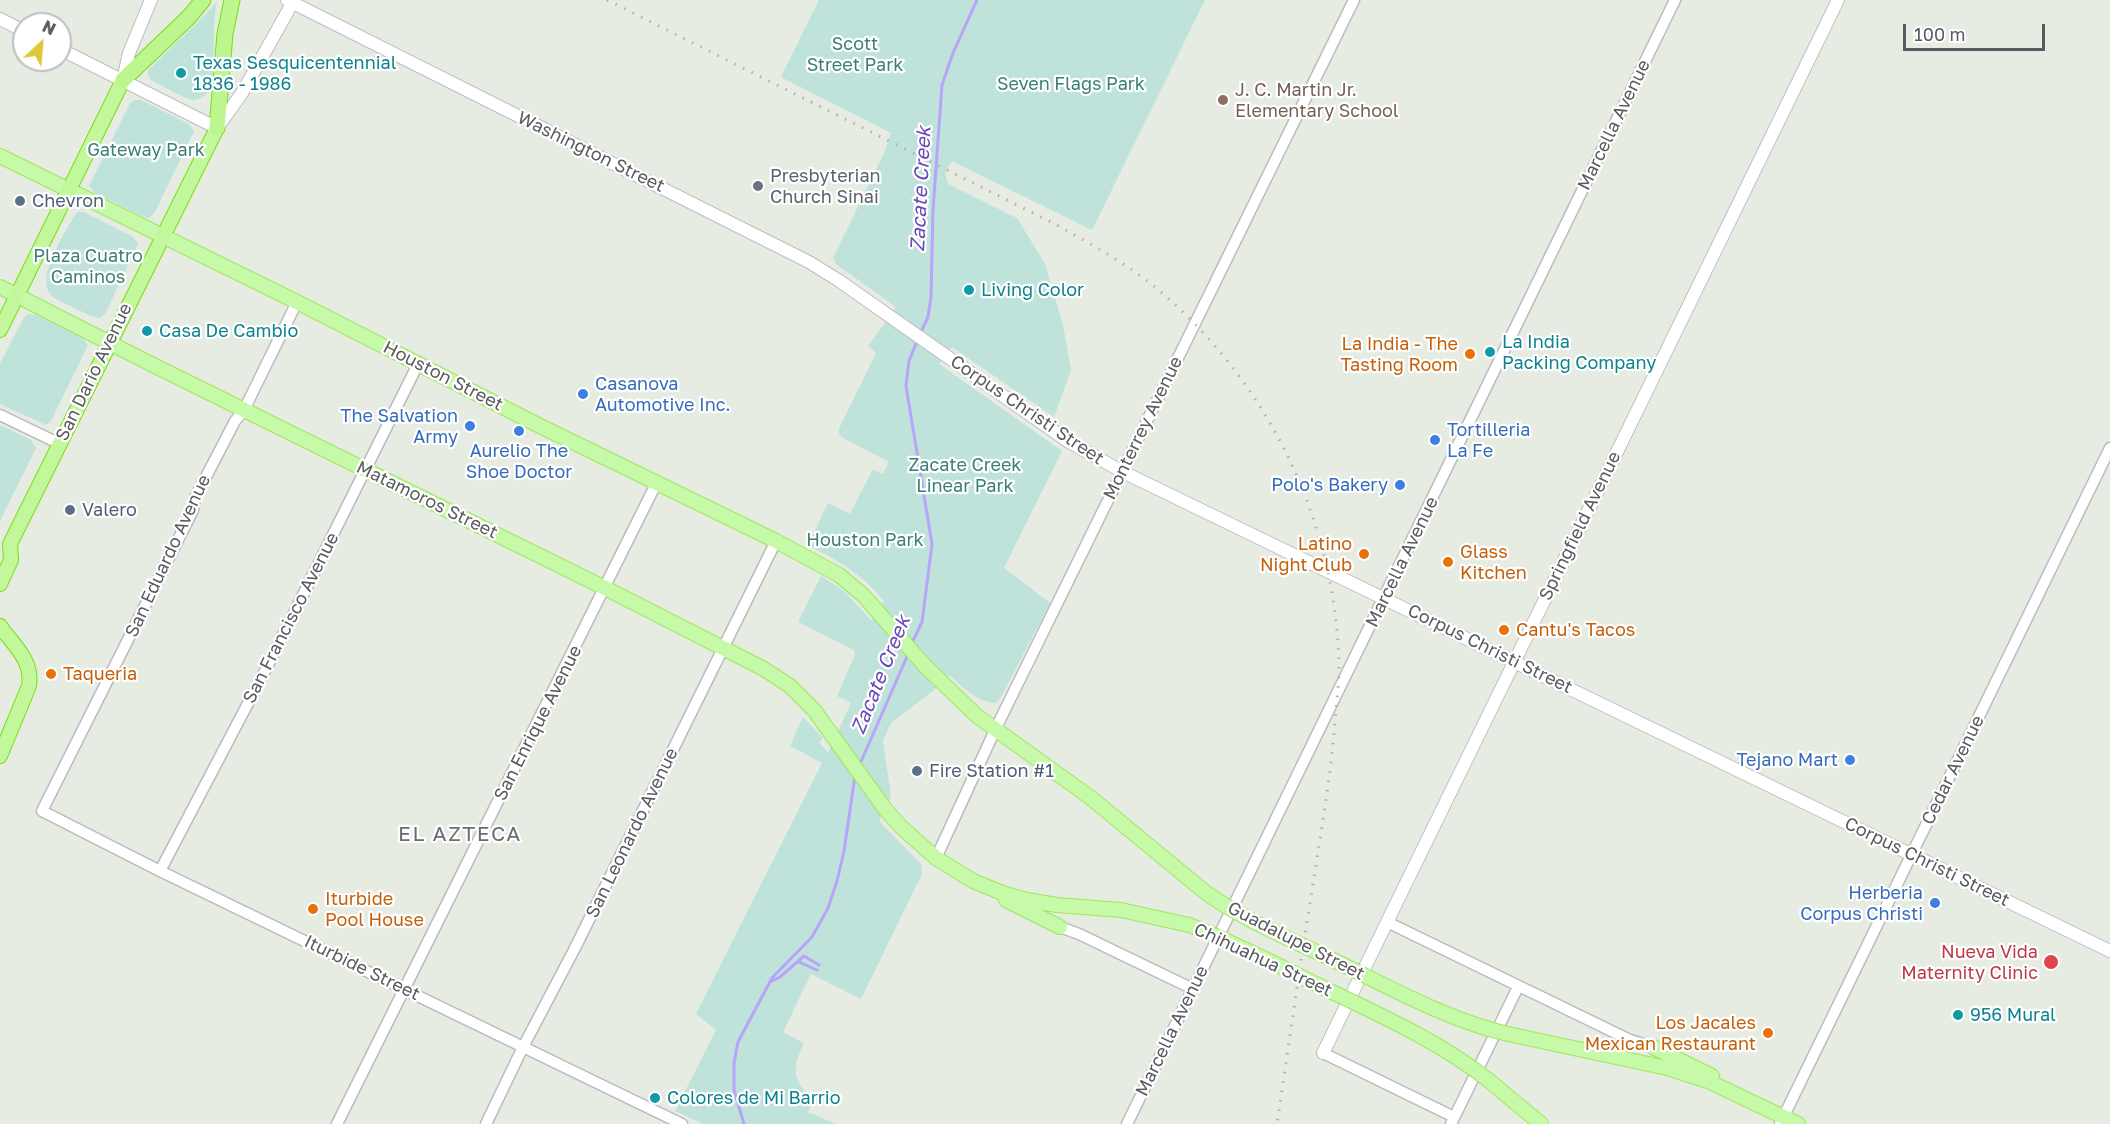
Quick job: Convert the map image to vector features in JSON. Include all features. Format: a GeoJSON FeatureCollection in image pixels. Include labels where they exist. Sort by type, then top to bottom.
{"type":"FeatureCollection","features":[{"type":"Feature","properties":{"kind":"highway"},"geometry":{"type":"LineString","coordinates":[[0,330],[123,80],[189,17],[203,0]]}},
{"type":"Feature","properties":{"kind":"highway"},"geometry":{"type":"LineString","coordinates":[[217,128],[225,34],[232,0]]}},
{"type":"Feature","properties":{"kind":"highway","name":"San Dario Avenue"},"geometry":{"type":"LineString","coordinates":[[0,584],[11,560],[10,544],[58,443],[217,128]]}},
{"type":"Feature","properties":{"kind":"highway"},"geometry":{"type":"LineString","coordinates":[[0,626],[23,656],[31,674],[29,686],[0,756]]}},
{"type":"Feature","properties":{"kind":"main road"},"geometry":{"type":"LineString","coordinates":[[123,80],[129,52],[151,0]]}},
{"type":"Feature","properties":{"kind":"main road","name":"Springfield Avenue"},"geometry":{"type":"LineString","coordinates":[[1323,1053],[1838,0]]}},
{"type":"Feature","properties":{"kind":"main road","name":"San Dario Avenue"},"geometry":{"type":"LineString","coordinates":[[217,128],[242,93],[291,1]]}},
{"type":"Feature","properties":{"kind":"main road","name":"Washington Street"},"geometry":{"type":"LineString","coordinates":[[291,1],[775,243],[838,280],[889,316]]}},
{"type":"Feature","properties":{"kind":"main road"},"geometry":{"type":"LineString","coordinates":[[72,55],[217,128]]}},
{"type":"Feature","properties":{"kind":"main road","name":"Houston Street"},"geometry":{"type":"LineString","coordinates":[[0,156],[776,541],[839,575],[852,584],[877,609]]}},
{"type":"Feature","properties":{"kind":"main road","name":"Matamoros Street"},"geometry":{"type":"LineString","coordinates":[[0,286],[108,343],[764,669],[790,686],[814,710],[835,738]]}},
{"type":"Feature","properties":{"kind":"main road","name":"Corpus Christi Street"},"geometry":{"type":"LineString","coordinates":[[889,316],[1069,442],[1123,472],[2110,951]]}},
{"type":"Feature","properties":{"kind":"main road","name":"Guadalupe Street"},"geometry":{"type":"LineString","coordinates":[[877,609],[940,682],[977,716],[1091,798],[1205,892],[1242,915],[1428,1006],[1473,1024],[1508,1034],[1667,1068],[1708,1081],[1754,1103],[1782,1120],[1798,1124]]}},
{"type":"Feature","properties":{"kind":"main road","name":"Chihuahua Street"},"geometry":{"type":"LineString","coordinates":[[835,738],[885,809],[916,842],[936,858],[973,881],[1027,900],[1121,910],[1188,925],[1235,945],[1410,1030],[1465,1062],[1541,1124]]}},
{"type":"Feature","properties":{"kind":"main road"},"geometry":{"type":"LineString","coordinates":[[973,881],[1060,927]]}},
{"type":"Feature","properties":{"kind":"main road"},"geometry":{"type":"LineString","coordinates":[[1653,1047],[1712,1075],[1754,1103]]}},
{"type":"Feature","properties":{"kind":"street","name":"Monterrey Avenue"},"geometry":{"type":"LineString","coordinates":[[936,858],[995,730],[1354,0]]}},
{"type":"Feature","properties":{"kind":"street","name":"Marcella Avenue"},"geometry":{"type":"LineString","coordinates":[[1127,1124],[1675,0]]}},
{"type":"Feature","properties":{"kind":"street","name":"San Eduardo Avenue"},"geometry":{"type":"LineString","coordinates":[[42,812],[193,510],[195,498],[235,421],[244,410],[297,302]]}},
{"type":"Feature","properties":{"kind":"street","name":"San Francisco Avenue"},"geometry":{"type":"LineString","coordinates":[[160,871],[266,669],[418,364]]}},
{"type":"Feature","properties":{"kind":"street"},"geometry":{"type":"LineString","coordinates":[[0,414],[58,443]]}},
{"type":"Feature","properties":{"kind":"street","name":"Cedar Avenue"},"geometry":{"type":"LineString","coordinates":[[1782,1120],[2110,448]]}},
{"type":"Feature","properties":{"kind":"street","name":"San Enrique Avenue"},"geometry":{"type":"LineString","coordinates":[[337,1124],[406,990],[657,482]]}},
{"type":"Feature","properties":{"kind":"street","name":"San Leonardo Avenue"},"geometry":{"type":"LineString","coordinates":[[486,1124],[776,541]]}},
{"type":"Feature","properties":{"kind":"street","name":"Iturbide Street"},"geometry":{"type":"LineString","coordinates":[[42,812],[682,1124]]}},
{"type":"Feature","properties":{"kind":"street"},"geometry":{"type":"LineString","coordinates":[[1387,922],[1630,1041],[1653,1047]]}},
{"type":"Feature","properties":{"kind":"street"},"geometry":{"type":"LineString","coordinates":[[1060,927],[1193,989]]}},
{"type":"Feature","properties":{"kind":"street"},"geometry":{"type":"LineString","coordinates":[[1323,1053],[1453,1120],[1518,987]]}},
{"type":"Feature","properties":{"kind":"green space","name":"Zacate Creek Linear Park"},"geometry":{"type":"Polygon","coordinates":[[[819,0],[1205,0],[1092,230],[952,161],[945,172],[948,184],[1017,218],[1045,264],[1063,325],[1071,370],[1054,417],[952,347],[939,364],[1062,451],[1004,568],[1050,603],[996,703],[976,697],[949,675],[934,690],[891,723],[883,740],[891,796],[879,821],[921,864],[922,874],[861,999],[811,974],[783,1032],[804,1043],[797,1061],[796,1074],[813,1102],[808,1112],[836,1124],[704,1124],[675,1111],[716,1030],[696,1014],[822,763],[790,746],[803,717],[823,738],[819,742],[828,753],[851,703],[837,696],[855,655],[854,650],[798,622],[821,576],[844,591],[871,620],[884,601],[867,583],[849,569],[808,545],[828,503],[850,514],[873,469],[883,474],[889,462],[841,437],[838,431],[876,353],[868,346],[896,307],[836,264],[833,258],[885,151],[891,133],[781,77],[819,0]]]}},
{"type":"Feature","properties":{"kind":"green space","name":"Gateway Park"},"geometry":{"type":"Polygon","coordinates":[[[217,2],[213,72],[206,94],[198,99],[190,99],[151,80],[148,70],[217,2]]]}},
{"type":"Feature","properties":{"kind":"green space","name":"Gateway Park"},"geometry":{"type":"Polygon","coordinates":[[[141,100],[189,124],[194,131],[155,212],[149,218],[95,193],[89,186],[130,103],[141,100]]]}},
{"type":"Feature","properties":{"kind":"green space","name":"Gateway Park"},"geometry":{"type":"Polygon","coordinates":[[[78,212],[84,212],[133,237],[138,244],[105,314],[100,318],[93,317],[54,298],[48,290],[46,280],[52,258],[78,212]]]}},
{"type":"Feature","properties":{"kind":"green space"},"geometry":{"type":"Polygon","coordinates":[[[28,314],[37,315],[82,337],[88,345],[51,421],[46,425],[0,404],[0,364],[24,317],[28,314]]]}},
{"type":"Feature","properties":{"kind":"green space"},"geometry":{"type":"Polygon","coordinates":[[[0,425],[31,440],[36,448],[0,521],[0,425]]]}},
{"type":"Feature","properties":{"kind":"waterway","name":"Zacate Creek"},"geometry":{"type":"LineString","coordinates":[[921,332],[928,317],[931,297],[933,210],[942,85],[953,53],[977,0]]}},
{"type":"Feature","properties":{"kind":"waterway","name":"Zacate Creek"},"geometry":{"type":"LineString","coordinates":[[912,643],[922,622],[932,544],[906,386],[909,361],[917,341]]}},
{"type":"Feature","properties":{"kind":"waterway","name":"Zacate Creek"},"geometry":{"type":"LineString","coordinates":[[860,764],[909,652]]}},
{"type":"Feature","properties":{"kind":"waterway","name":"Zacate Creek"},"geometry":{"type":"LineString","coordinates":[[744,1124],[734,1090],[734,1063],[738,1042],[772,978],[812,937],[828,908],[844,851],[855,776]]}},
{"type":"Feature","properties":{"kind":"waterway"},"geometry":{"type":"LineString","coordinates":[[770,982],[780,977],[804,956],[819,965]]}},
{"type":"Feature","properties":{"kind":"waterway"},"geometry":{"type":"LineString","coordinates":[[799,962],[817,970]]}},
{"type":"Feature","properties":{"kind":"railway"},"geometry":{"type":"LineString","coordinates":[[607,0],[1055,224],[1137,273],[1201,330],[1235,371],[1265,415],[1291,462],[1311,512],[1326,563],[1335,615],[1339,669],[1327,794],[1277,1124]]}},
{"type":"Feature","properties":{"kind":"place","name":"Texas Sesquicentennial 1836 - 1986"},"geometry":{"type":"Point","coordinates":[181,73]}},
{"type":"Feature","properties":{"kind":"place","name":"J. C. Martin Jr. Elementary School"},"geometry":{"type":"Point","coordinates":[1223,100]}},
{"type":"Feature","properties":{"kind":"place","name":"Presbyterian Church Sinai"},"geometry":{"type":"Point","coordinates":[758,186]}},
{"type":"Feature","properties":{"kind":"place","name":"Chevron"},"geometry":{"type":"Point","coordinates":[20,201]}},
{"type":"Feature","properties":{"kind":"place","name":"Living Color"},"geometry":{"type":"Point","coordinates":[969,290]}},
{"type":"Feature","properties":{"kind":"place","name":"Casa De Cambio"},"geometry":{"type":"Point","coordinates":[147,331]}},
{"type":"Feature","properties":{"kind":"place","name":"La India Packing Company"},"geometry":{"type":"Point","coordinates":[1490,352]}},
{"type":"Feature","properties":{"kind":"place","name":"La India - The Tasting Room"},"geometry":{"type":"Point","coordinates":[1470,354]}},
{"type":"Feature","properties":{"kind":"place","name":"Casanova Automotive Inc."},"geometry":{"type":"Point","coordinates":[583,394]}},
{"type":"Feature","properties":{"kind":"place","name":"The Salvation Army"},"geometry":{"type":"Point","coordinates":[470,426]}},
{"type":"Feature","properties":{"kind":"place","name":"Aurelio The Shoe Doctor"},"geometry":{"type":"Point","coordinates":[519,431]}},
{"type":"Feature","properties":{"kind":"place","name":"Tortilleria La Fe"},"geometry":{"type":"Point","coordinates":[1435,440]}},
{"type":"Feature","properties":{"kind":"place","name":"Polo's Bakery"},"geometry":{"type":"Point","coordinates":[1400,485]}},
{"type":"Feature","properties":{"kind":"place","name":"Valero"},"geometry":{"type":"Point","coordinates":[70,510]}},
{"type":"Feature","properties":{"kind":"place","name":"Latino Night Club"},"geometry":{"type":"Point","coordinates":[1364,554]}},
{"type":"Feature","properties":{"kind":"place","name":"Glass Kitchen"},"geometry":{"type":"Point","coordinates":[1448,562]}},
{"type":"Feature","properties":{"kind":"place","name":"Cantu's Tacos"},"geometry":{"type":"Point","coordinates":[1504,630]}},
{"type":"Feature","properties":{"kind":"place","name":"Taqueria"},"geometry":{"type":"Point","coordinates":[51,674]}},
{"type":"Feature","properties":{"kind":"place","name":"Tejano Mart"},"geometry":{"type":"Point","coordinates":[1850,760]}},
{"type":"Feature","properties":{"kind":"place","name":"Fire Station #1"},"geometry":{"type":"Point","coordinates":[917,771]}},
{"type":"Feature","properties":{"kind":"place","name":"Herberia Corpus Christi"},"geometry":{"type":"Point","coordinates":[1935,903]}},
{"type":"Feature","properties":{"kind":"place","name":"Iturbide Pool House"},"geometry":{"type":"Point","coordinates":[313,909]}},
{"type":"Feature","properties":{"kind":"place","name":"Nueva Vida Maternity Clinic"},"geometry":{"type":"Point","coordinates":[2051,962]}},
{"type":"Feature","properties":{"kind":"place","name":"956 Mural"},"geometry":{"type":"Point","coordinates":[1958,1015]}},
{"type":"Feature","properties":{"kind":"place","name":"Los Jacales Mexican Restaurant"},"geometry":{"type":"Point","coordinates":[1768,1033]}},
{"type":"Feature","properties":{"kind":"place","name":"Colores de Mi Barrio"},"geometry":{"type":"Point","coordinates":[655,1098]}},
{"type":"Feature","properties":{"kind":"district","name":"EL AZTECA"},"geometry":{"type":"Point","coordinates":[460,834]}},
{"type":"Feature","properties":{"kind":"park label","name":"Scott Street Park"},"geometry":{"type":"Point","coordinates":[855,54]}},
{"type":"Feature","properties":{"kind":"park label","name":"Seven Flags Park"},"geometry":{"type":"Point","coordinates":[1071,84]}},
{"type":"Feature","properties":{"kind":"park label","name":"Plaza Cuatro Caminos"},"geometry":{"type":"Point","coordinates":[88,266]}},
{"type":"Feature","properties":{"kind":"park label","name":"Houston Park"},"geometry":{"type":"Point","coordinates":[865,540]}}]}
